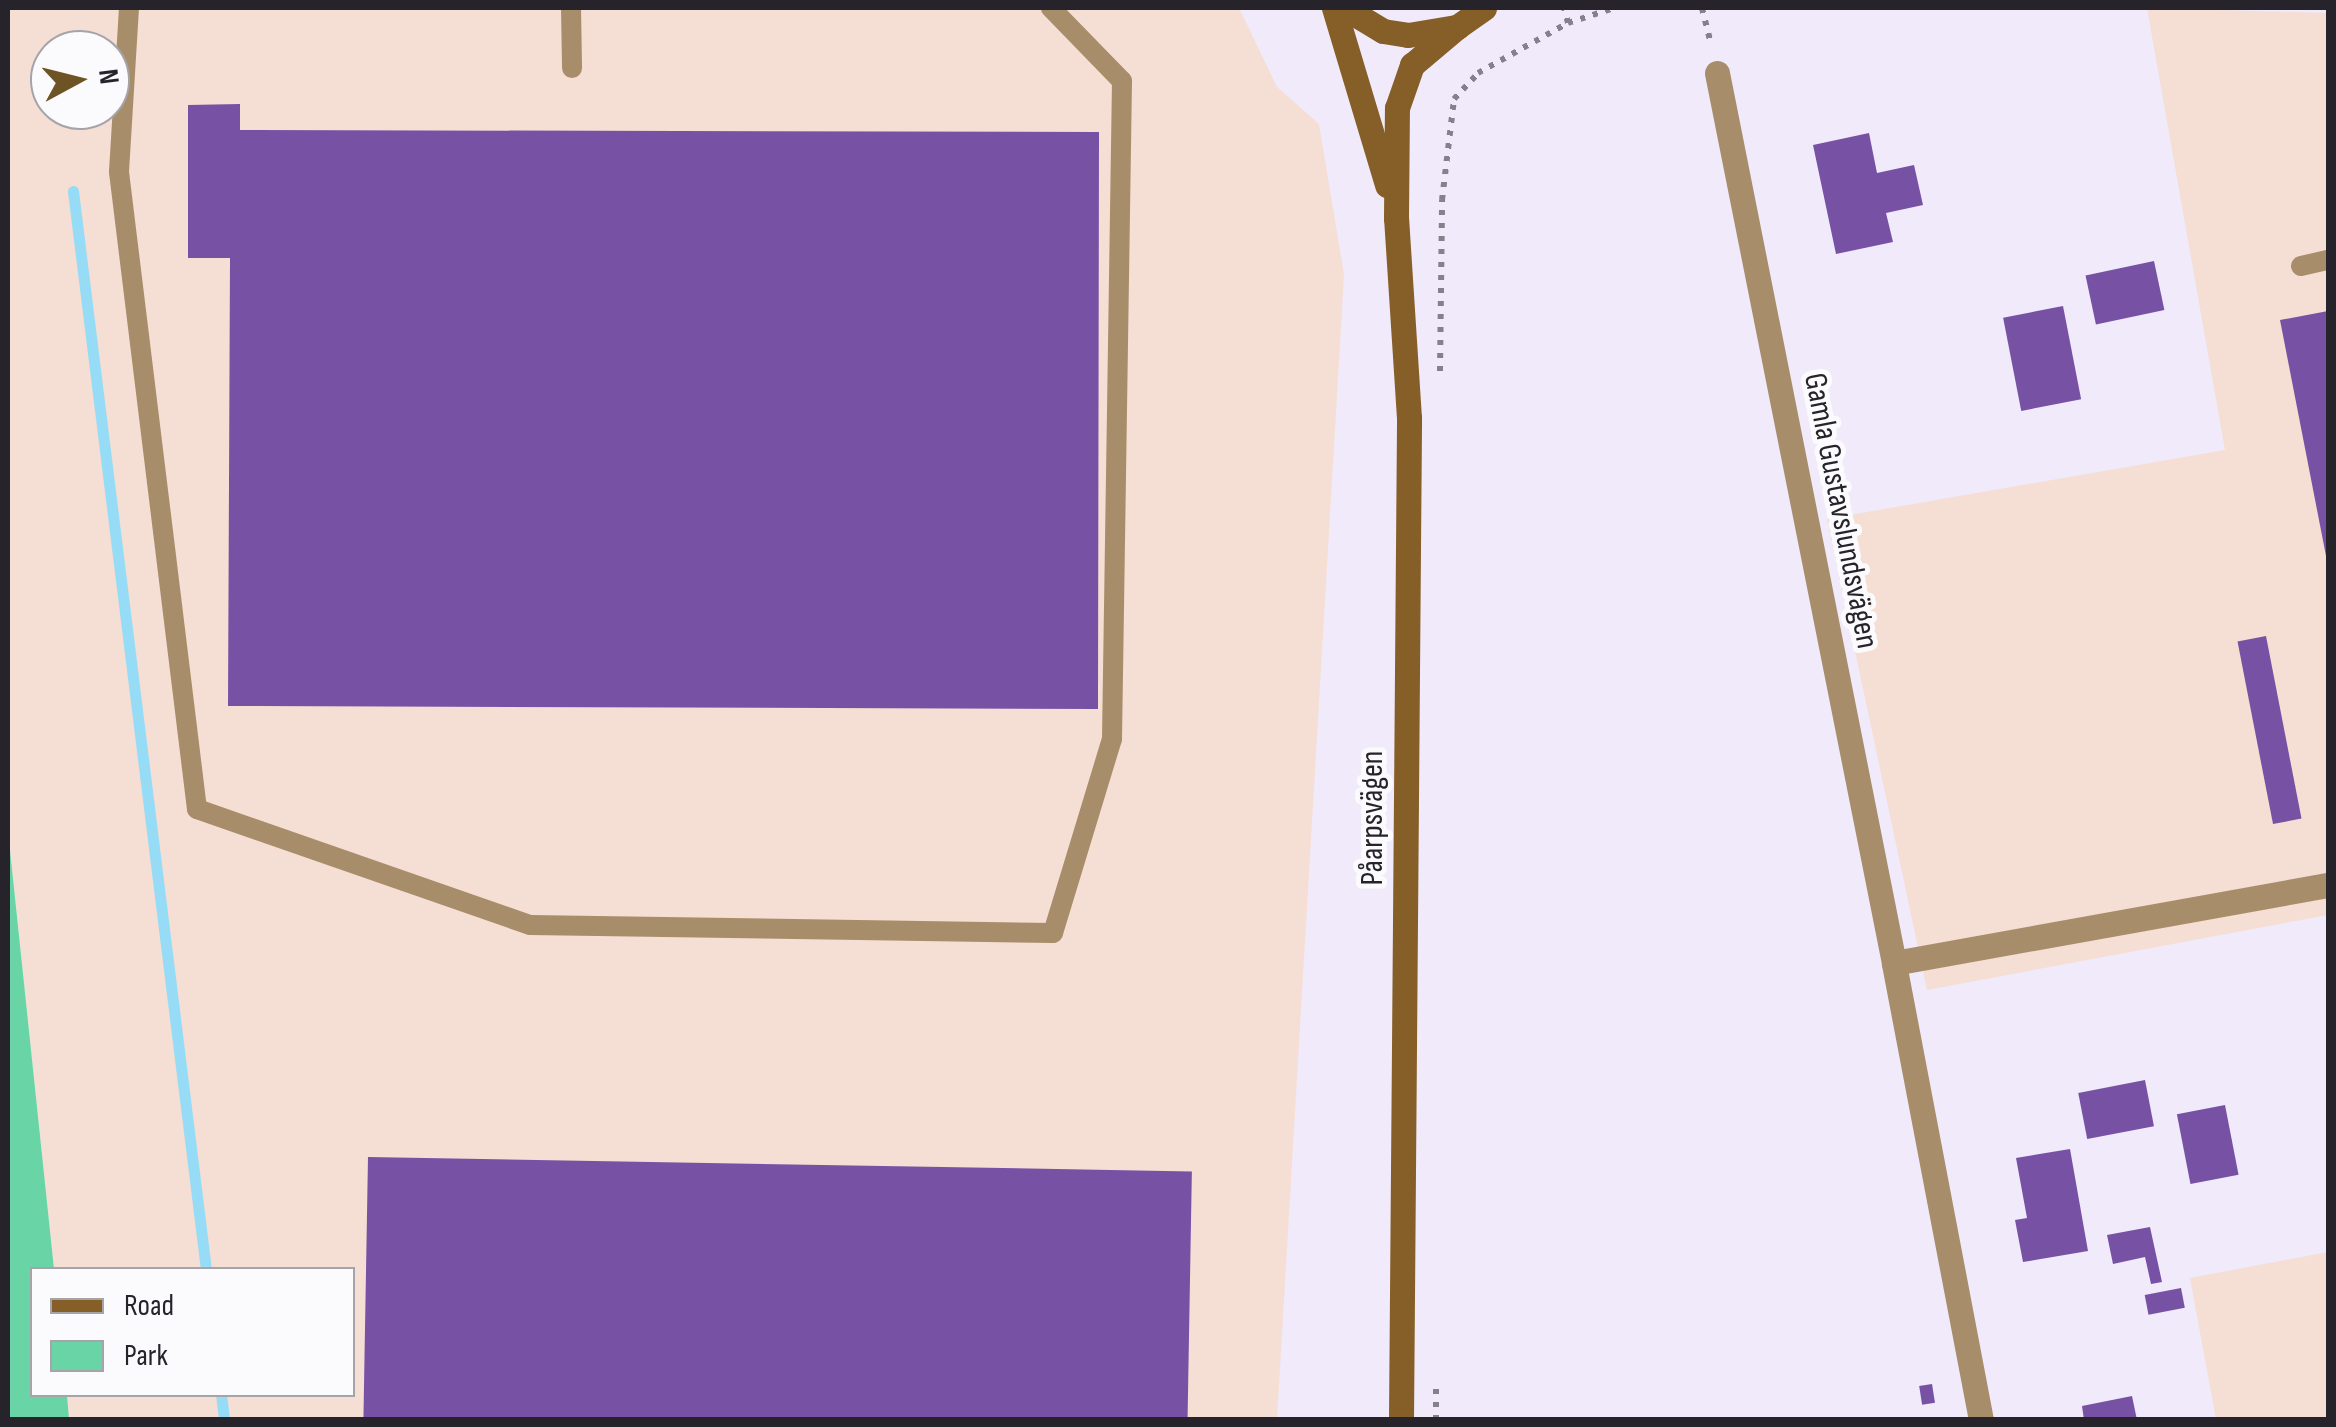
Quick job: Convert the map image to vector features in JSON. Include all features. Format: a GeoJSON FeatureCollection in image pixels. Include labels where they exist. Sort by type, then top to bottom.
{"type":"FeatureCollection","features":[{"type":"Feature","properties":{"kind":"street","name":"Påarpsvägen"},"geometry":{"type":"LineString","coordinates":[[1334,8],[1396,218]]}},
{"type":"Feature","properties":{"kind":"street"},"geometry":{"type":"LineString","coordinates":[[1345,8],[1382,30],[1408,35],[1479,14]]}},
{"type":"Feature","properties":{"kind":"street","name":"Påarpsvägen"},"geometry":{"type":"LineString","coordinates":[[1400,1420],[1409,418],[1396,218],[1401,91],[1423,51],[1479,14]]}},
{"type":"Feature","properties":{"kind":"street","name":"Gamla Gustavslundsvägen"},"geometry":{"type":"LineString","coordinates":[[1718,73],[1981,1420]]}},
{"type":"Feature","properties":{"kind":"street"},"geometry":{"type":"LineString","coordinates":[[1894,963],[2328,885]]}},
{"type":"Feature","properties":{"kind":"lane"},"geometry":{"type":"LineString","coordinates":[[129,8],[119,172],[197,809],[530,925],[1053,933],[1112,738],[1122,81],[1051,8]]}},
{"type":"Feature","properties":{"kind":"lane"},"geometry":{"type":"LineString","coordinates":[[571,8],[572,68]]}},
{"type":"Feature","properties":{"kind":"lane"},"geometry":{"type":"LineString","coordinates":[[2301,266],[2328,260]]}},
{"type":"Feature","properties":{"kind":"path"},"geometry":{"type":"LineString","coordinates":[[1564,8],[1568,23]]}},
{"type":"Feature","properties":{"kind":"path"},"geometry":{"type":"LineString","coordinates":[[1409,418],[1440,381],[1442,200],[1454,99],[1478,72],[1568,23],[1614,8]]}},
{"type":"Feature","properties":{"kind":"shaded area"},"geometry":{"type":"Polygon","coordinates":[[[8,8],[1239,8],[1277,87],[1319,124],[1344,275],[1277,1419],[69,1419],[67,1397],[355,1397],[355,1267],[54,1267],[8,831],[8,8]]]}},
{"type":"Feature","properties":{"kind":"shaded area"},"geometry":{"type":"Polygon","coordinates":[[[2147,8],[2328,13],[2328,915],[1927,990],[1827,519],[2225,450],[2147,8]]]}},
{"type":"Feature","properties":{"kind":"shaded area"},"geometry":{"type":"Polygon","coordinates":[[[2328,1252],[2328,1419],[2216,1419],[2190,1278],[2328,1252]]]}},
{"type":"Feature","properties":{"kind":"green space"},"geometry":{"type":"Polygon","coordinates":[[[8,831],[54,1267],[30,1267],[30,1397],[67,1397],[69,1419],[8,1419],[8,831]]]}},
{"type":"Feature","properties":{"kind":"building"},"geometry":{"type":"Polygon","coordinates":[[[240,104],[240,130],[1099,132],[1098,709],[228,706],[230,258],[188,258],[188,105],[240,104]]]}},
{"type":"Feature","properties":{"kind":"building"},"geometry":{"type":"Polygon","coordinates":[[[1869,133],[1877,173],[1914,165],[1923,205],[1886,213],[1893,242],[1836,254],[1813,145],[1869,133]]]}},
{"type":"Feature","properties":{"kind":"building"},"geometry":{"type":"Polygon","coordinates":[[[2154,261],[2164,310],[2096,324],[2086,276],[2154,261]]]}},
{"type":"Feature","properties":{"kind":"building"},"geometry":{"type":"Polygon","coordinates":[[[2063,306],[2081,399],[2021,411],[2003,318],[2063,306]]]}},
{"type":"Feature","properties":{"kind":"building"},"geometry":{"type":"Polygon","coordinates":[[[2328,311],[2328,561],[2327,561],[2280,320],[2328,311]]]}},
{"type":"Feature","properties":{"kind":"building"},"geometry":{"type":"Polygon","coordinates":[[[2266,636],[2301,819],[2273,824],[2238,642],[2266,636]]]}},
{"type":"Feature","properties":{"kind":"building"},"geometry":{"type":"Polygon","coordinates":[[[2145,1080],[2154,1126],[2087,1139],[2078,1093],[2145,1080]]]}},
{"type":"Feature","properties":{"kind":"building"},"geometry":{"type":"Polygon","coordinates":[[[2225,1105],[2239,1175],[2190,1184],[2177,1114],[2225,1105]]]}},
{"type":"Feature","properties":{"kind":"building"},"geometry":{"type":"Polygon","coordinates":[[[2070,1149],[2088,1251],[2023,1262],[2015,1220],[2027,1218],[2016,1158],[2070,1149]]]}},
{"type":"Feature","properties":{"kind":"building"},"geometry":{"type":"Polygon","coordinates":[[[368,1157],[1192,1171],[1188,1420],[363,1420],[368,1157]]]}},
{"type":"Feature","properties":{"kind":"building"},"geometry":{"type":"Polygon","coordinates":[[[2150,1227],[2162,1282],[2151,1284],[2145,1257],[2113,1264],[2107,1235],[2150,1227]]]}},
{"type":"Feature","properties":{"kind":"building"},"geometry":{"type":"Polygon","coordinates":[[[2181,1288],[2185,1308],[2148,1315],[2145,1295],[2181,1288]]]}},
{"type":"Feature","properties":{"kind":"building"},"geometry":{"type":"Polygon","coordinates":[[[1932,1384],[1935,1403],[1922,1405],[1919,1386],[1932,1384]]]}},
{"type":"Feature","properties":{"kind":"building"},"geometry":{"type":"Polygon","coordinates":[[[2132,1396],[2137,1420],[2084,1420],[2082,1406],[2132,1396]]]}},
{"type":"Feature","properties":{"kind":"waterway"},"geometry":{"type":"LineString","coordinates":[[73,191],[206,1267]]}},
{"type":"Feature","properties":{"kind":"waterway"},"geometry":{"type":"LineString","coordinates":[[221,1397],[224,1420]]}}]}
